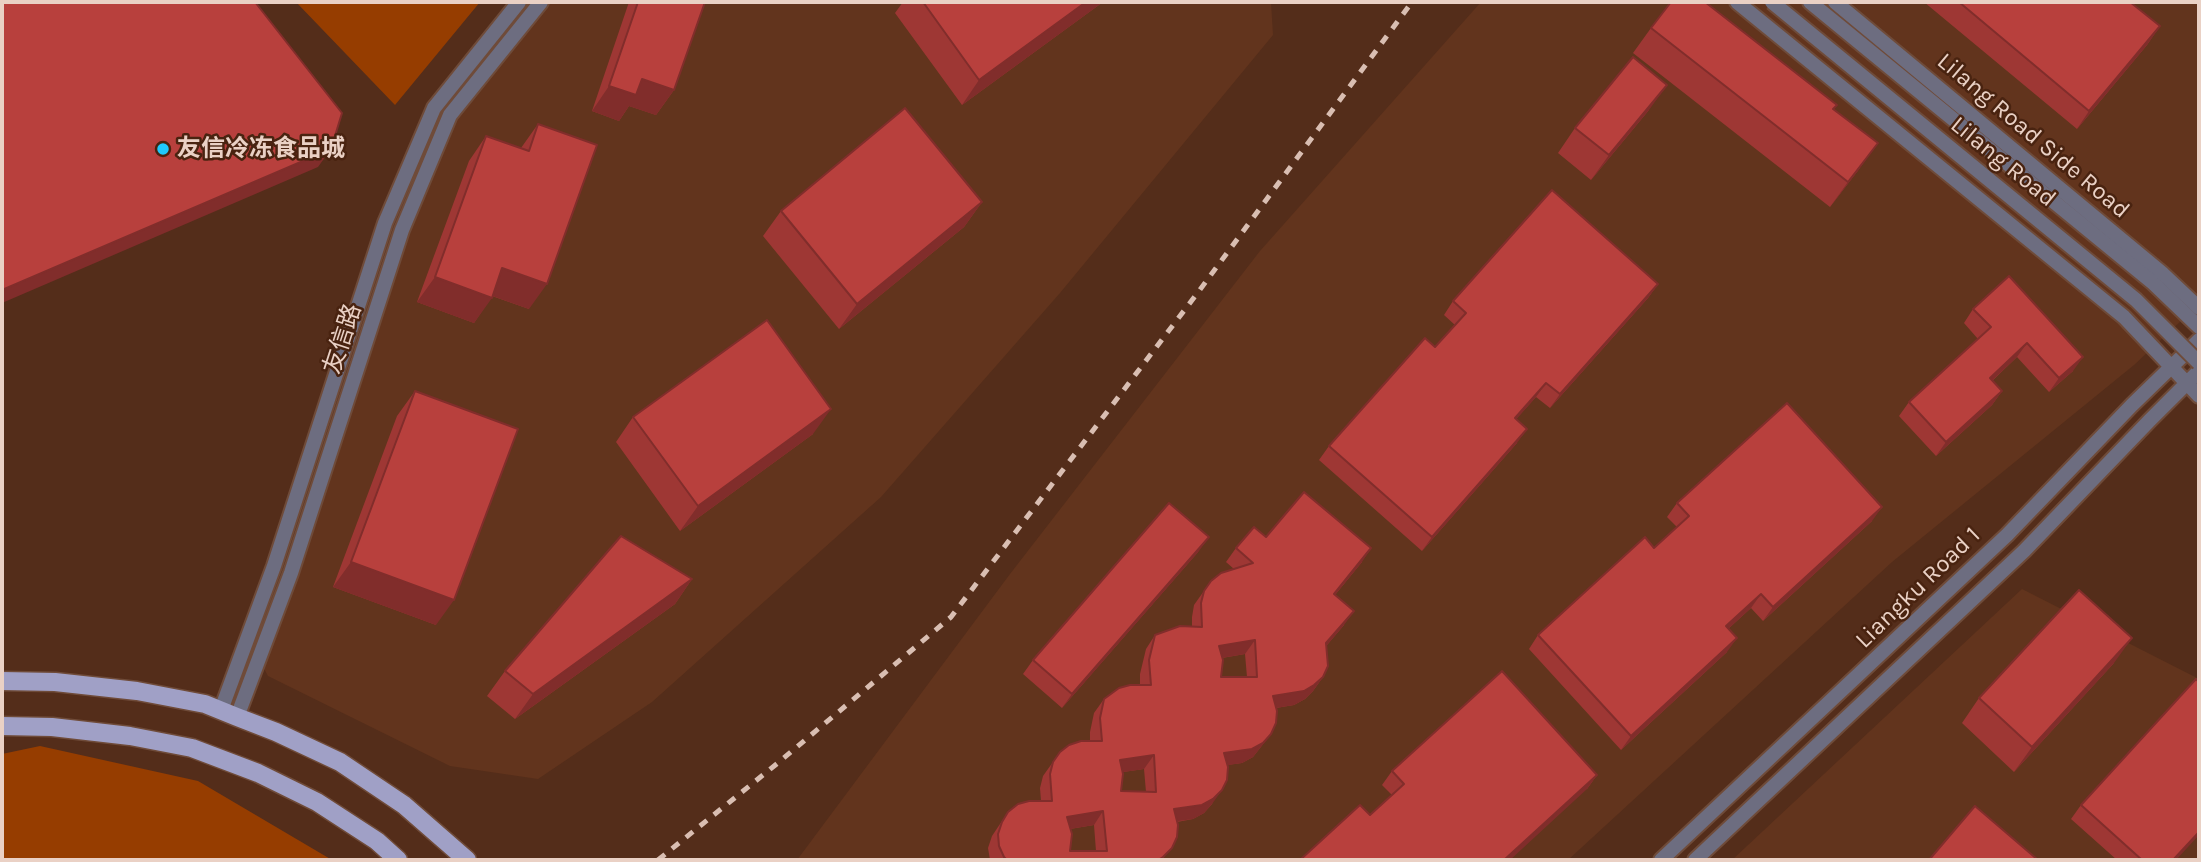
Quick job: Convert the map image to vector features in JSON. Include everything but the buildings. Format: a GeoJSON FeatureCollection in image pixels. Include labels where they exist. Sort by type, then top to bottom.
{"type":"FeatureCollection","features":[{"type":"Feature","properties":{"kind":"main road"},"geometry":{"type":"LineString","coordinates":[[2,681],[55,682],[137,691],[205,704],[229,713],[340,762],[404,805],[467,860]]}},
{"type":"Feature","properties":{"kind":"main road"},"geometry":{"type":"LineString","coordinates":[[2,726],[52,727],[104,733],[192,748],[258,774],[317,802],[377,841],[398,860]]}},
{"type":"Feature","properties":{"kind":"street","name":"友信路"},"geometry":{"type":"LineString","coordinates":[[229,713],[386,223],[434,108],[519,2]]}},
{"type":"Feature","properties":{"kind":"street","name":"友信路"},"geometry":{"type":"LineString","coordinates":[[229,713],[291,573],[401,230],[450,115],[541,2]]}},
{"type":"Feature","properties":{"kind":"street"},"geometry":{"type":"LineString","coordinates":[[1737,2],[2124,317],[2199,396]]}},
{"type":"Feature","properties":{"kind":"street","name":"Lilang Road"},"geometry":{"type":"LineString","coordinates":[[1772,2],[2136,300],[2199,363]]}},
{"type":"Feature","properties":{"kind":"street","name":"Lilang Road"},"geometry":{"type":"LineString","coordinates":[[1810,2],[2152,282],[2199,327]]}},
{"type":"Feature","properties":{"kind":"street","name":"Lilang Road Side Road"},"geometry":{"type":"LineString","coordinates":[[1835,2],[2163,274],[2199,308]]}},
{"type":"Feature","properties":{"kind":"street","name":"Liangku Road 1"},"geometry":{"type":"LineString","coordinates":[[1661,860],[1997,544],[2199,340]]}},
{"type":"Feature","properties":{"kind":"street","name":"Liangku Road 1"},"geometry":{"type":"LineString","coordinates":[[1695,860],[2025,551],[2199,371]]}},
{"type":"Feature","properties":{"kind":"shaded area"},"geometry":{"type":"Polygon","coordinates":[[[296,2],[480,2],[395,105],[296,2]]]}},
{"type":"Feature","properties":{"kind":"shaded area"},"geometry":{"type":"Polygon","coordinates":[[[547,2],[1271,2],[1273,35],[1060,293],[881,497],[652,702],[538,779],[450,766],[268,676],[259,659],[451,112],[547,2]]]}},
{"type":"Feature","properties":{"kind":"shaded area"},"geometry":{"type":"Polygon","coordinates":[[[1481,2],[2199,2],[2199,304],[2134,365],[1892,562],[1568,860],[797,860],[1010,574],[1260,251],[1481,2]]]}},
{"type":"Feature","properties":{"kind":"shaded area"},"geometry":{"type":"Polygon","coordinates":[[[2022,589],[2199,679],[2199,860],[1732,860],[2022,589]]]}},
{"type":"Feature","properties":{"kind":"shaded area"},"geometry":{"type":"Polygon","coordinates":[[[40,746],[198,781],[332,860],[2,860],[2,754],[40,746]]]}},
{"type":"Feature","properties":{"kind":"railway"},"geometry":{"type":"LineString","coordinates":[[658,860],[951,617],[1199,291],[1412,2]]}},
{"type":"Feature","properties":{"kind":"place","name":"友信冷冻食品城"},"geometry":{"type":"Point","coordinates":[163,149]}}]}
